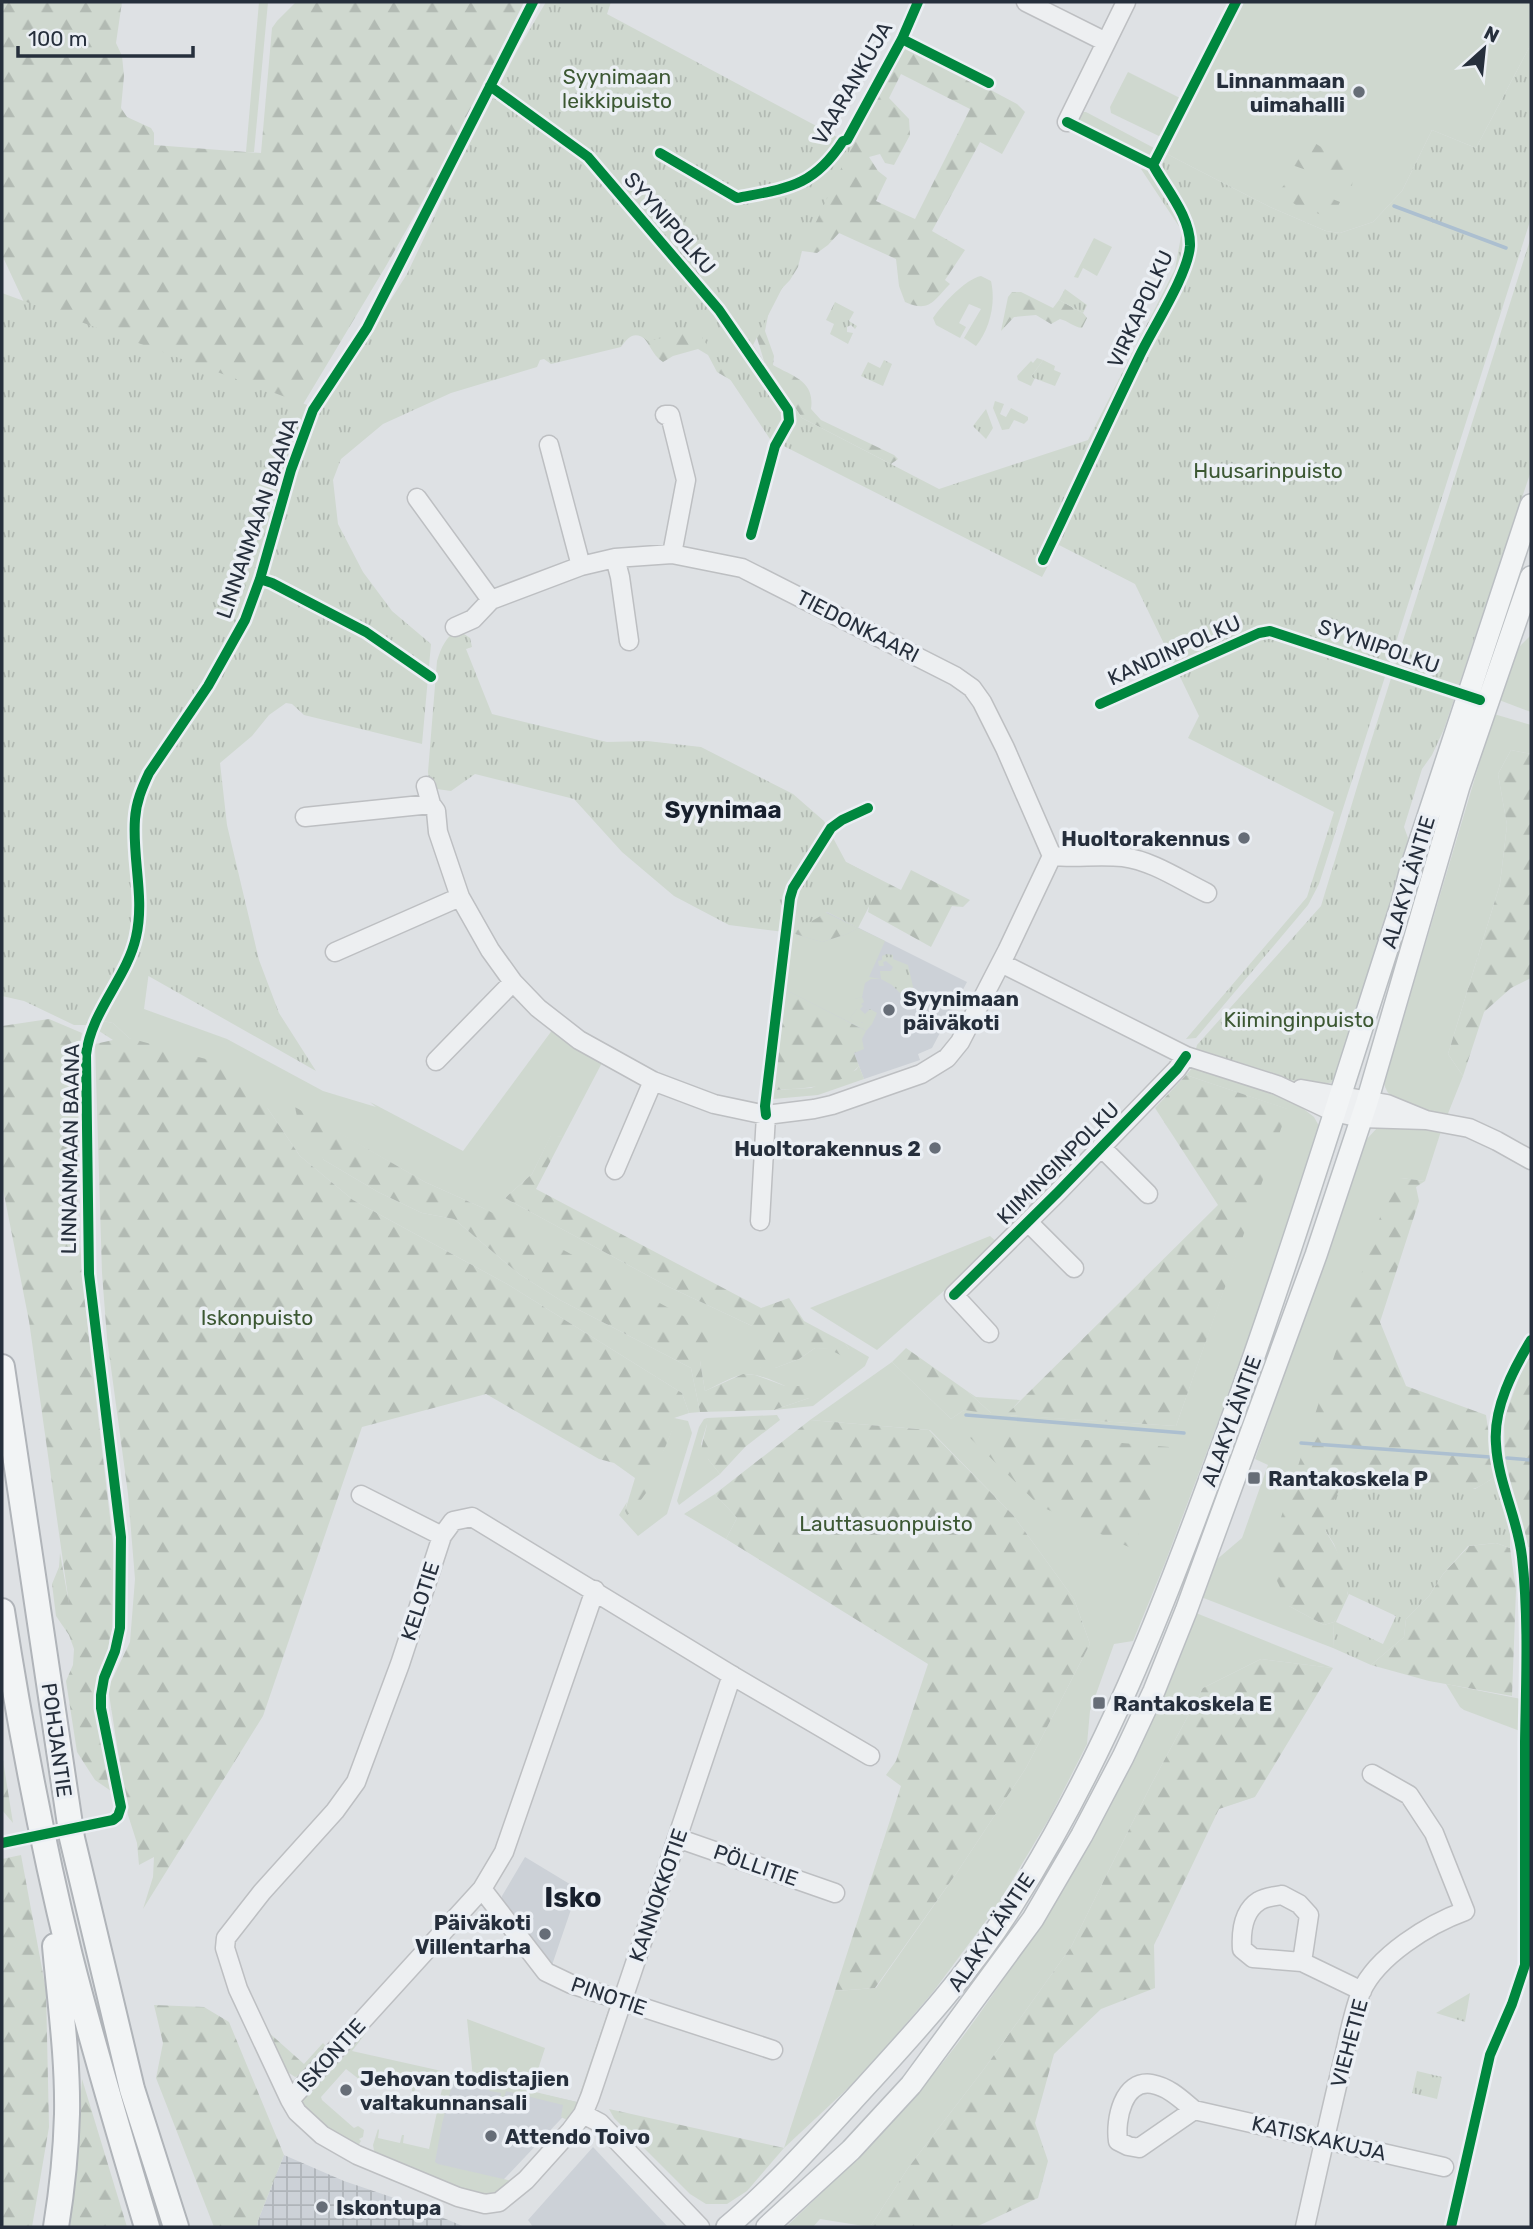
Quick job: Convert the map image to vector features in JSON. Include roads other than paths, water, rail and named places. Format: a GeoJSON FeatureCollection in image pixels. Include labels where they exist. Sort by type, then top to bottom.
{"type":"FeatureCollection","features":[{"type":"Feature","properties":{"kind":"highway","name":"POHJANTIE"},"geometry":{"type":"LineString","coordinates":[[2,1367],[72,1838],[132,2089],[176,2227]]}},
{"type":"Feature","properties":{"kind":"highway","name":"POHJANTIE"},"geometry":{"type":"LineString","coordinates":[[2,1611],[49,1865],[70,1956],[105,2090],[147,2227]]}},
{"type":"Feature","properties":{"kind":"highway"},"geometry":{"type":"LineString","coordinates":[[49,1865],[65,2048],[67,2113],[56,2227]]}},
{"type":"Feature","properties":{"kind":"main road","name":"ALAKYLÄNTIE"},"geometry":{"type":"LineString","coordinates":[[727,2227],[807,2151],[942,2003],[1012,1907],[1061,1823],[1132,1681],[1264,1331],[1411,868],[1531,505]]}},
{"type":"Feature","properties":{"kind":"main road","name":"ALAKYLÄNTIE"},"geometry":{"type":"LineString","coordinates":[[767,2227],[851,2150],[911,2085],[1033,1919],[1082,1835],[1154,1691],[1286,1340],[1364,1110],[1459,786],[1531,577]]}},
{"type":"Feature","properties":{"kind":"street"},"geometry":{"type":"LineString","coordinates":[[1026,2],[1106,42]]}},
{"type":"Feature","properties":{"kind":"street"},"geometry":{"type":"LineString","coordinates":[[1067,122],[1126,2]]}},
{"type":"Feature","properties":{"kind":"street"},"geometry":{"type":"LineString","coordinates":[[665,415],[670,415],[686,480],[672,554]]}},
{"type":"Feature","properties":{"kind":"street"},"geometry":{"type":"LineString","coordinates":[[549,445],[580,566]]}},
{"type":"Feature","properties":{"kind":"street"},"geometry":{"type":"LineString","coordinates":[[417,498],[491,600]]}},
{"type":"Feature","properties":{"kind":"street","name":"TIEDONKAARI"},"geometry":{"type":"LineString","coordinates":[[455,627],[473,619],[491,600],[580,566],[615,558],[672,554],[742,568],[932,664],[972,688],[1005,748],[1052,856]]}},
{"type":"Feature","properties":{"kind":"street"},"geometry":{"type":"LineString","coordinates":[[615,558],[629,641]]}},
{"type":"Feature","properties":{"kind":"street"},"geometry":{"type":"LineString","coordinates":[[304,817],[428,795],[436,811],[438,832],[460,897],[490,950],[513,982],[538,1009],[579,1040],[653,1081],[714,1104],[766,1115],[832,1105],[921,1073],[947,1058],[960,1042],[1052,856],[1102,856],[1147,863],[1207,893]]}},
{"type":"Feature","properties":{"kind":"street"},"geometry":{"type":"LineString","coordinates":[[335,952],[460,897]]}},
{"type":"Feature","properties":{"kind":"street"},"geometry":{"type":"LineString","coordinates":[[1001,963],[1186,1056],[1337,1104],[1364,1110],[1387,1104],[1426,1120],[1469,1128],[1531,1160]]}},
{"type":"Feature","properties":{"kind":"street"},"geometry":{"type":"LineString","coordinates":[[436,1061],[513,982]]}},
{"type":"Feature","properties":{"kind":"street","name":"KIIMINGINPOLKU"},"geometry":{"type":"LineString","coordinates":[[989,1333],[954,1295],[1177,1069],[1186,1056]]}},
{"type":"Feature","properties":{"kind":"street"},"geometry":{"type":"LineString","coordinates":[[615,1170],[653,1081]]}},
{"type":"Feature","properties":{"kind":"street"},"geometry":{"type":"LineString","coordinates":[[760,1221],[766,1115]]}},
{"type":"Feature","properties":{"kind":"street","name":"KIIMINGINPOLKU"},"geometry":{"type":"LineString","coordinates":[[1101,1147],[1148,1194]]}},
{"type":"Feature","properties":{"kind":"street","name":"KIIMINGINPOLKU"},"geometry":{"type":"LineString","coordinates":[[1028,1222],[1074,1268]]}},
{"type":"Feature","properties":{"kind":"street"},"geometry":{"type":"LineString","coordinates":[[361,1494],[442,1536]]}},
{"type":"Feature","properties":{"kind":"street","name":"KELOTIE"},"geometry":{"type":"LineString","coordinates":[[290,2100],[238,1989],[225,1948],[226,1938],[262,1892],[335,1811],[356,1782],[400,1664],[442,1536],[453,1521],[472,1517],[870,1756]]}},
{"type":"Feature","properties":{"kind":"street","name":"ISKONTIE"},"geometry":{"type":"LineString","coordinates":[[583,2114],[524,2182],[499,2202],[485,2204],[458,2197],[357,2155],[322,2135],[297,2112],[290,2100],[482,1889],[509,1840],[594,1590]]}},
{"type":"Feature","properties":{"kind":"street","name":"KANNOKKOTIE"},"geometry":{"type":"LineString","coordinates":[[583,2114],[732,1675]]}},
{"type":"Feature","properties":{"kind":"street","name":"VIEHETIE"},"geometry":{"type":"LineString","coordinates":[[1305,2227],[1324,2139],[1362,1991],[1384,1960],[1405,1944],[1465,1911],[1434,1832],[1409,1795],[1372,1774]]}},
{"type":"Feature","properties":{"kind":"street","name":"PÖLLITIE"},"geometry":{"type":"LineString","coordinates":[[677,1838],[835,1893]]}},
{"type":"Feature","properties":{"kind":"street","name":"PINOTIE"},"geometry":{"type":"LineString","coordinates":[[482,1889],[546,1972],[563,1981],[773,2050]]}},
{"type":"Feature","properties":{"kind":"street"},"geometry":{"type":"LineString","coordinates":[[1302,1962],[1309,1915],[1300,1903],[1282,1895],[1259,1901],[1246,1916],[1241,1935],[1242,1949],[1253,1958],[1302,1962],[1362,1991]]}},
{"type":"Feature","properties":{"kind":"street","name":"KATISKAKUJA"},"geometry":{"type":"LineString","coordinates":[[1194,2110],[1444,2167]]}},
{"type":"Feature","properties":{"kind":"street"},"geometry":{"type":"LineString","coordinates":[[583,2114],[600,2123],[700,2227]]}},
{"type":"Feature","properties":{"kind":"waterway"},"geometry":{"type":"LineString","coordinates":[[1394,206],[1506,248]]}},
{"type":"Feature","properties":{"kind":"waterway"},"geometry":{"type":"LineString","coordinates":[[966,1415],[1184,1433]]}},
{"type":"Feature","properties":{"kind":"waterway"},"geometry":{"type":"LineString","coordinates":[[1301,1443],[1490,1457]]}},
{"type":"Feature","properties":{"kind":"waterway"},"geometry":{"type":"LineString","coordinates":[[1507,1458],[1531,1460]]}},
{"type":"Feature","properties":{"kind":"place","name":"Linnanmaan uimahalli"},"geometry":{"type":"Point","coordinates":[1359,92]}},
{"type":"Feature","properties":{"kind":"place","name":"Huoltorakennus"},"geometry":{"type":"Point","coordinates":[1244,838]}},
{"type":"Feature","properties":{"kind":"place","name":"Syynimaan päiväkoti"},"geometry":{"type":"Point","coordinates":[889,1010]}},
{"type":"Feature","properties":{"kind":"place","name":"Huoltorakennus 2"},"geometry":{"type":"Point","coordinates":[935,1148]}},
{"type":"Feature","properties":{"kind":"place","name":"Rantakoskela P"},"geometry":{"type":"Point","coordinates":[1254,1478]}},
{"type":"Feature","properties":{"kind":"place","name":"Rantakoskela E"},"geometry":{"type":"Point","coordinates":[1099,1703]}},
{"type":"Feature","properties":{"kind":"place","name":"Päiväkoti Villentarha"},"geometry":{"type":"Point","coordinates":[545,1934]}},
{"type":"Feature","properties":{"kind":"place","name":"Jehovan todistajien valtakunnansali"},"geometry":{"type":"Point","coordinates":[346,2090]}},
{"type":"Feature","properties":{"kind":"place","name":"Attendo Toivo"},"geometry":{"type":"Point","coordinates":[491,2136]}},
{"type":"Feature","properties":{"kind":"place","name":"Iskontupa"},"geometry":{"type":"Point","coordinates":[322,2207]}},
{"type":"Feature","properties":{"kind":"district","name":"Syynimaa"},"geometry":{"type":"Point","coordinates":[723,810]}},
{"type":"Feature","properties":{"kind":"district","name":"Isko"},"geometry":{"type":"Point","coordinates":[573,1897]}},
{"type":"Feature","properties":{"kind":"park label","name":"Syynimaan leikkipuisto"},"geometry":{"type":"Point","coordinates":[617,88]}},
{"type":"Feature","properties":{"kind":"park label","name":"Huusarinpuisto"},"geometry":{"type":"Point","coordinates":[1268,470]}},
{"type":"Feature","properties":{"kind":"park label","name":"Kiiminginpuisto"},"geometry":{"type":"Point","coordinates":[1299,1019]}},
{"type":"Feature","properties":{"kind":"park label","name":"Iskonpuisto"},"geometry":{"type":"Point","coordinates":[257,1317]}},
{"type":"Feature","properties":{"kind":"park label","name":"Lauttasuonpuisto"},"geometry":{"type":"Point","coordinates":[886,1523]}}]}
